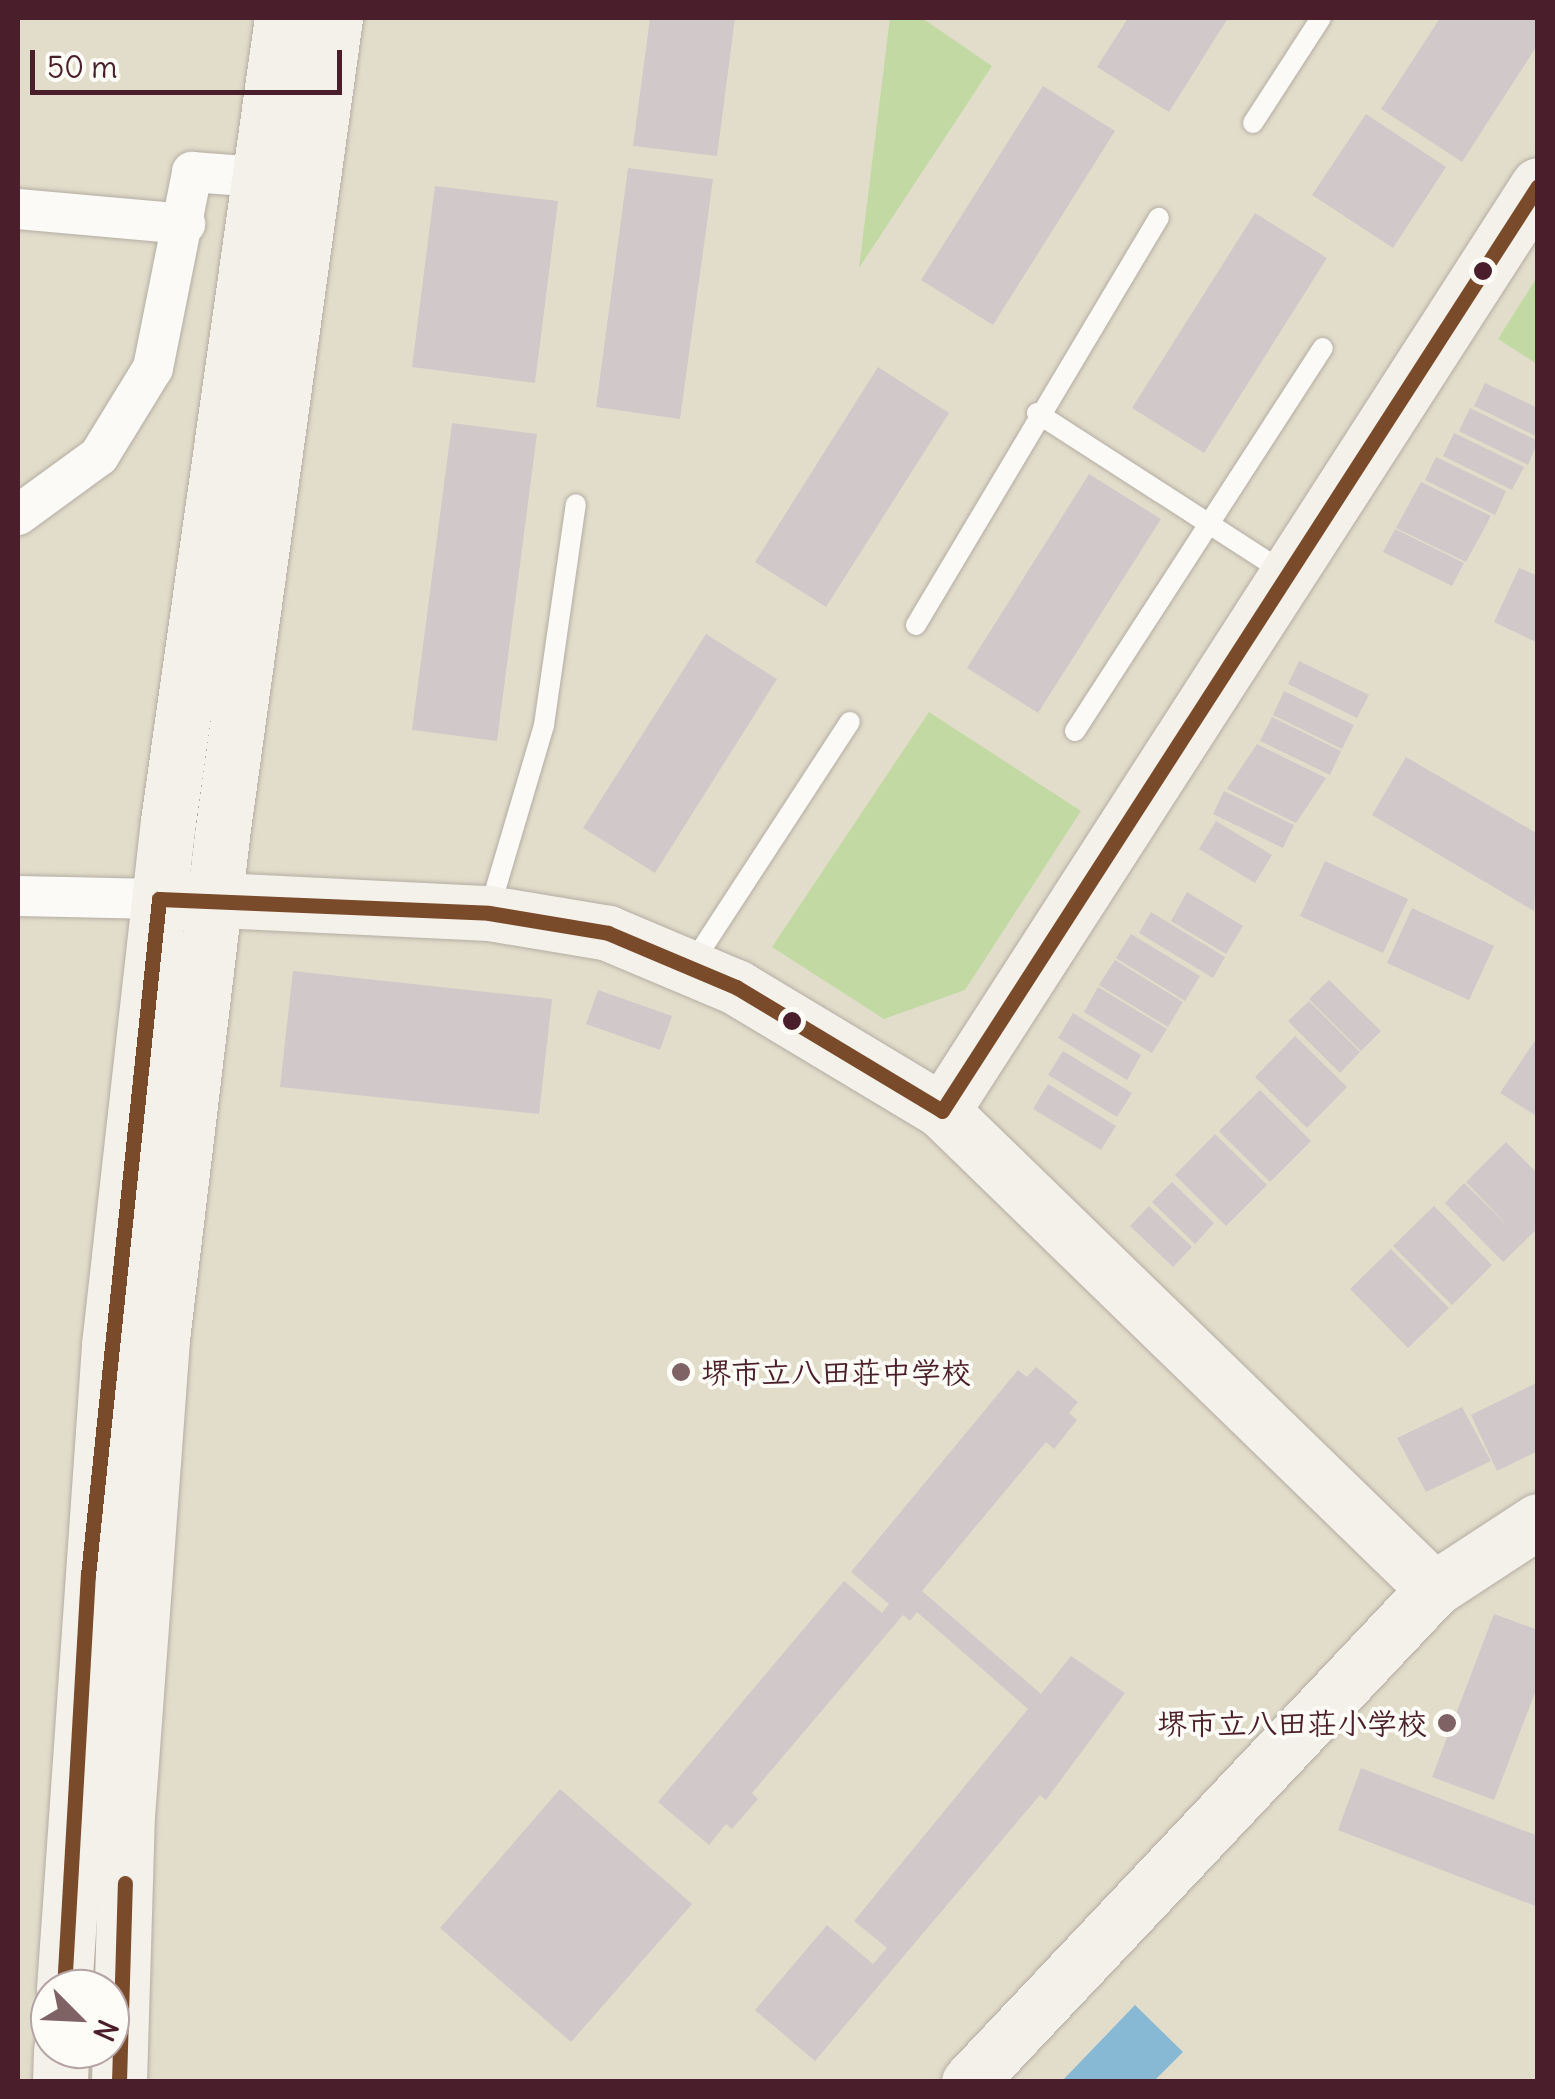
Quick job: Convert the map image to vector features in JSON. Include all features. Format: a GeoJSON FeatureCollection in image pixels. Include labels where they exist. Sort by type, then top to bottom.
{"type":"FeatureCollection","features":[{"type":"Feature","properties":{"kind":"street"},"geometry":{"type":"LineString","coordinates":[[65,1969],[88,1576],[159,899],[282,18]]}},
{"type":"Feature","properties":{"kind":"street"},"geometry":{"type":"LineString","coordinates":[[119,2082],[127,1816],[162,1339],[214,898],[335,18]]}},
{"type":"Feature","properties":{"kind":"street"},"geometry":{"type":"LineString","coordinates":[[18,515],[99,456],[154,368],[185,224],[192,172],[258,178]]}},
{"type":"Feature","properties":{"kind":"street"},"geometry":{"type":"LineString","coordinates":[[942,1111],[1538,185]]}},
{"type":"Feature","properties":{"kind":"street"},"geometry":{"type":"LineString","coordinates":[[18,208],[185,224]]}},
{"type":"Feature","properties":{"kind":"street"},"geometry":{"type":"LineString","coordinates":[[18,896],[214,898],[489,913],[608,933],[692,964],[942,1111],[1434,1589]]}},
{"type":"Feature","properties":{"kind":"street"},"geometry":{"type":"LineString","coordinates":[[969,2082],[1434,1589],[1538,1521]]}},
{"type":"Feature","properties":{"kind":"lane"},"geometry":{"type":"LineString","coordinates":[[1253,123],[1321,18]]}},
{"type":"Feature","properties":{"kind":"lane"},"geometry":{"type":"LineString","coordinates":[[916,624],[1037,413],[1158,218]]}},
{"type":"Feature","properties":{"kind":"lane"},"geometry":{"type":"LineString","coordinates":[[1075,731],[1323,348]]}},
{"type":"Feature","properties":{"kind":"lane"},"geometry":{"type":"LineString","coordinates":[[1037,413],[1287,574]]}},
{"type":"Feature","properties":{"kind":"lane"},"geometry":{"type":"LineString","coordinates":[[489,913],[544,725],[576,504]]}},
{"type":"Feature","properties":{"kind":"lane"},"geometry":{"type":"LineString","coordinates":[[692,964],[850,722]]}},
{"type":"Feature","properties":{"kind":"green space"},"geometry":{"type":"Polygon","coordinates":[[[890,18],[922,18],[992,66],[859,268],[890,18]]]}},
{"type":"Feature","properties":{"kind":"green space"},"geometry":{"type":"Polygon","coordinates":[[[1537,277],[1537,364],[1498,339],[1537,277]]]}},
{"type":"Feature","properties":{"kind":"green space"},"geometry":{"type":"Polygon","coordinates":[[[929,712],[1081,811],[965,990],[884,1019],[772,947],[929,712]]]}},
{"type":"Feature","properties":{"kind":"water"},"geometry":{"type":"Polygon","coordinates":[[[1135,2005],[1183,2052],[1154,2081],[1062,2081],[1135,2005]]]}},
{"type":"Feature","properties":{"kind":"building"},"geometry":{"type":"Polygon","coordinates":[[[650,18],[735,18],[717,156],[633,146],[650,18]]]}},
{"type":"Feature","properties":{"kind":"building"},"geometry":{"type":"Polygon","coordinates":[[[1128,18],[1228,18],[1169,112],[1097,67],[1128,18]]]}},
{"type":"Feature","properties":{"kind":"building"},"geometry":{"type":"Polygon","coordinates":[[[1440,18],[1538,18],[1538,44],[1462,162],[1381,109],[1440,18]]]}},
{"type":"Feature","properties":{"kind":"building"},"geometry":{"type":"Polygon","coordinates":[[[1043,86],[1115,131],[993,325],[921,280],[1043,86]]]}},
{"type":"Feature","properties":{"kind":"building"},"geometry":{"type":"Polygon","coordinates":[[[1366,114],[1446,167],[1393,248],[1312,195],[1366,114]]]}},
{"type":"Feature","properties":{"kind":"building"},"geometry":{"type":"Polygon","coordinates":[[[628,168],[713,179],[680,419],[596,407],[628,168]]]}},
{"type":"Feature","properties":{"kind":"building"},"geometry":{"type":"Polygon","coordinates":[[[435,186],[558,201],[535,383],[412,367],[435,186]]]}},
{"type":"Feature","properties":{"kind":"building"},"geometry":{"type":"Polygon","coordinates":[[[1255,213],[1327,258],[1204,453],[1132,408],[1255,213]]]}},
{"type":"Feature","properties":{"kind":"building"},"geometry":{"type":"Polygon","coordinates":[[[878,367],[949,413],[826,607],[755,562],[878,367]]]}},
{"type":"Feature","properties":{"kind":"building"},"geometry":{"type":"Polygon","coordinates":[[[1485,383],[1538,408],[1538,437],[1474,406],[1485,383]]]}},
{"type":"Feature","properties":{"kind":"building"},"geometry":{"type":"Polygon","coordinates":[[[1470,408],[1538,441],[1528,465],[1459,431],[1470,408]]]}},
{"type":"Feature","properties":{"kind":"building"},"geometry":{"type":"Polygon","coordinates":[[[452,423],[537,434],[497,741],[412,730],[452,423]]]}},
{"type":"Feature","properties":{"kind":"building"},"geometry":{"type":"Polygon","coordinates":[[[1454,433],[1524,467],[1512,490],[1443,456],[1454,433]]]}},
{"type":"Feature","properties":{"kind":"building"},"geometry":{"type":"Polygon","coordinates":[[[1436,457],[1506,491],[1495,515],[1425,480],[1436,457]]]}},
{"type":"Feature","properties":{"kind":"building"},"geometry":{"type":"Polygon","coordinates":[[[1089,474],[1161,519],[1038,713],[967,668],[1089,474]]]}},
{"type":"Feature","properties":{"kind":"building"},"geometry":{"type":"Polygon","coordinates":[[[1421,482],[1491,516],[1466,562],[1396,528],[1421,482]]]}},
{"type":"Feature","properties":{"kind":"building"},"geometry":{"type":"Polygon","coordinates":[[[1395,529],[1464,563],[1452,586],[1383,552],[1395,529]]]}},
{"type":"Feature","properties":{"kind":"building"},"geometry":{"type":"Polygon","coordinates":[[[1519,568],[1538,576],[1538,643],[1494,622],[1519,568]]]}},
{"type":"Feature","properties":{"kind":"building"},"geometry":{"type":"Polygon","coordinates":[[[706,634],[777,679],[655,873],[583,828],[706,634]]]}},
{"type":"Feature","properties":{"kind":"building"},"geometry":{"type":"Polygon","coordinates":[[[1299,661],[1369,695],[1357,718],[1288,684],[1299,661]]]}},
{"type":"Feature","properties":{"kind":"building"},"geometry":{"type":"Polygon","coordinates":[[[1284,691],[1354,725],[1342,749],[1273,715],[1284,691]]]}},
{"type":"Feature","properties":{"kind":"building"},"geometry":{"type":"Polygon","coordinates":[[[1272,717],[1341,751],[1330,775],[1260,741],[1272,717]]]}},
{"type":"Feature","properties":{"kind":"building"},"geometry":{"type":"Polygon","coordinates":[[[1257,744],[1326,778],[1296,823],[1227,789],[1257,744]]]}},
{"type":"Feature","properties":{"kind":"building"},"geometry":{"type":"Polygon","coordinates":[[[1406,757],[1538,834],[1534,911],[1372,815],[1406,757]]]}},
{"type":"Feature","properties":{"kind":"building"},"geometry":{"type":"Polygon","coordinates":[[[1224,791],[1294,825],[1283,848],[1213,814],[1224,791]]]}},
{"type":"Feature","properties":{"kind":"building"},"geometry":{"type":"Polygon","coordinates":[[[1216,821],[1272,855],[1255,883],[1199,849],[1216,821]]]}},
{"type":"Feature","properties":{"kind":"building"},"geometry":{"type":"Polygon","coordinates":[[[1325,861],[1408,899],[1383,953],[1300,916],[1325,861]]]}},
{"type":"Feature","properties":{"kind":"building"},"geometry":{"type":"Polygon","coordinates":[[[1187,892],[1243,926],[1226,954],[1171,921],[1187,892]]]}},
{"type":"Feature","properties":{"kind":"building"},"geometry":{"type":"Polygon","coordinates":[[[1412,908],[1494,946],[1469,1000],[1387,963],[1412,908]]]}},
{"type":"Feature","properties":{"kind":"building"},"geometry":{"type":"Polygon","coordinates":[[[1151,912],[1225,957],[1213,978],[1139,933],[1151,912]]]}},
{"type":"Feature","properties":{"kind":"building"},"geometry":{"type":"Polygon","coordinates":[[[1131,934],[1200,976],[1185,1001],[1116,958],[1131,934]]]}},
{"type":"Feature","properties":{"kind":"building"},"geometry":{"type":"Polygon","coordinates":[[[1115,960],[1183,1002],[1168,1027],[1099,985],[1115,960]]]}},
{"type":"Feature","properties":{"kind":"building"},"geometry":{"type":"Polygon","coordinates":[[[293,971],[552,999],[539,1114],[280,1087],[293,971]]]}},
{"type":"Feature","properties":{"kind":"building"},"geometry":{"type":"Polygon","coordinates":[[[1329,980],[1381,1031],[1361,1051],[1309,999],[1329,980]]]}},
{"type":"Feature","properties":{"kind":"building"},"geometry":{"type":"Polygon","coordinates":[[[1098,987],[1167,1029],[1152,1053],[1084,1012],[1098,987]]]}},
{"type":"Feature","properties":{"kind":"building"},"geometry":{"type":"Polygon","coordinates":[[[598,990],[672,1016],[660,1050],[586,1024],[598,990]]]}},
{"type":"Feature","properties":{"kind":"building"},"geometry":{"type":"Polygon","coordinates":[[[1309,1001],[1360,1052],[1340,1073],[1288,1021],[1309,1001]]]}},
{"type":"Feature","properties":{"kind":"building"},"geometry":{"type":"Polygon","coordinates":[[[1073,1013],[1141,1055],[1127,1080],[1058,1038],[1073,1013]]]}},
{"type":"Feature","properties":{"kind":"building"},"geometry":{"type":"Polygon","coordinates":[[[1295,1036],[1347,1087],[1307,1128],[1255,1077],[1295,1036]]]}},
{"type":"Feature","properties":{"kind":"building"},"geometry":{"type":"Polygon","coordinates":[[[1538,1036],[1538,1117],[1500,1093],[1538,1036]]]}},
{"type":"Feature","properties":{"kind":"building"},"geometry":{"type":"Polygon","coordinates":[[[1063,1051],[1132,1093],[1117,1117],[1048,1075],[1063,1051]]]}},
{"type":"Feature","properties":{"kind":"building"},"geometry":{"type":"Polygon","coordinates":[[[1048,1084],[1116,1126],[1101,1150],[1033,1109],[1048,1084]]]}},
{"type":"Feature","properties":{"kind":"building"},"geometry":{"type":"Polygon","coordinates":[[[1260,1090],[1311,1141],[1270,1182],[1219,1131],[1260,1090]]]}},
{"type":"Feature","properties":{"kind":"building"},"geometry":{"type":"Polygon","coordinates":[[[1215,1134],[1267,1185],[1226,1226],[1175,1175],[1215,1134]]]}},
{"type":"Feature","properties":{"kind":"building"},"geometry":{"type":"Polygon","coordinates":[[[1506,1142],[1538,1174],[1538,1228],[1503,1262],[1445,1203],[1464,1183],[1511,1229],[1466,1182],[1506,1142]]]}},
{"type":"Feature","properties":{"kind":"building"},"geometry":{"type":"Polygon","coordinates":[[[1172,1182],[1214,1223],[1195,1244],[1152,1202],[1172,1182]]]}},
{"type":"Feature","properties":{"kind":"building"},"geometry":{"type":"Polygon","coordinates":[[[1149,1206],[1192,1247],[1173,1267],[1130,1226],[1149,1206]]]}},
{"type":"Feature","properties":{"kind":"building"},"geometry":{"type":"Polygon","coordinates":[[[1434,1206],[1492,1265],[1452,1305],[1393,1246],[1434,1206]]]}},
{"type":"Feature","properties":{"kind":"building"},"geometry":{"type":"Polygon","coordinates":[[[1391,1249],[1449,1308],[1408,1348],[1350,1289],[1391,1249]]]}},
{"type":"Feature","properties":{"kind":"building"},"geometry":{"type":"Polygon","coordinates":[[[1036,1367],[1078,1402],[1069,1413],[1077,1420],[1054,1449],[1046,1442],[922,1591],[1041,1694],[1071,1656],[1125,1693],[1046,1800],[1040,1795],[815,2061],[755,2010],[827,1925],[873,1964],[887,1948],[854,1921],[1028,1709],[917,1612],[910,1621],[903,1615],[752,1793],[758,1799],[732,1829],[726,1824],[709,1845],[658,1802],[844,1581],[882,1613],[889,1604],[851,1572],[1018,1370],[1027,1377],[1036,1367]]]}},
{"type":"Feature","properties":{"kind":"building"},"geometry":{"type":"Polygon","coordinates":[[[1538,1382],[1538,1451],[1497,1471],[1471,1415],[1538,1382]]]}},
{"type":"Feature","properties":{"kind":"building"},"geometry":{"type":"Polygon","coordinates":[[[1462,1407],[1491,1461],[1426,1492],[1397,1438],[1462,1407]]]}},
{"type":"Feature","properties":{"kind":"building"},"geometry":{"type":"Polygon","coordinates":[[[1494,1614],[1538,1630],[1538,1685],[1494,1800],[1432,1777],[1494,1614]]]}},
{"type":"Feature","properties":{"kind":"building"},"geometry":{"type":"Polygon","coordinates":[[[1361,1768],[1538,1836],[1538,1907],[1338,1830],[1361,1768]]]}},
{"type":"Feature","properties":{"kind":"building"},"geometry":{"type":"Polygon","coordinates":[[[560,1789],[692,1904],[571,2042],[440,1928],[560,1789]]]}},
{"type":"Feature","properties":{"kind":"transit line"},"geometry":{"type":"LineString","coordinates":[[942,1111],[1538,186]]}},
{"type":"Feature","properties":{"kind":"transit line"},"geometry":{"type":"LineString","coordinates":[[65,1969],[88,1575],[159,899],[489,913],[608,933],[736,987],[942,1111]]}},
{"type":"Feature","properties":{"kind":"transit line"},"geometry":{"type":"LineString","coordinates":[[119,2082],[125,1883]]}},
{"type":"Feature","properties":{"kind":"place","name":"堺市立八田荘中学校"},"geometry":{"type":"Point","coordinates":[681,1372]}},
{"type":"Feature","properties":{"kind":"place","name":"堺市立八田荘小学校"},"geometry":{"type":"Point","coordinates":[1447,1723]}}]}
